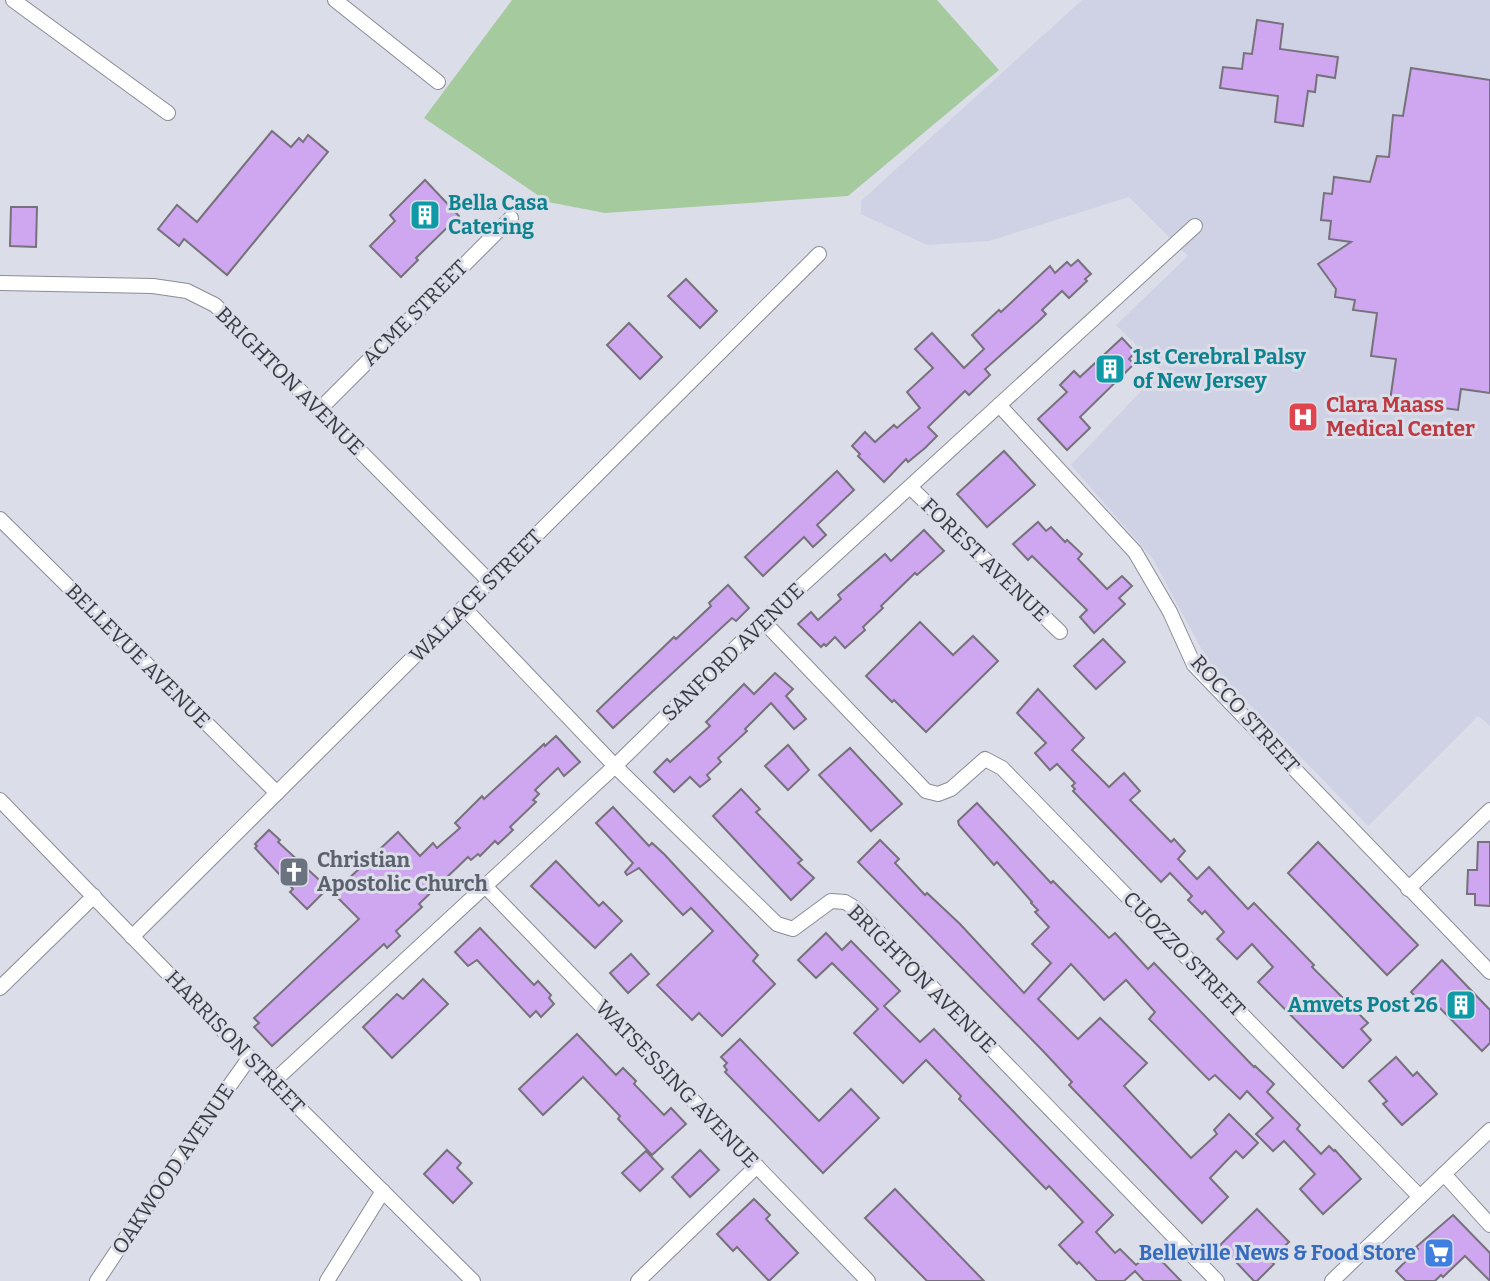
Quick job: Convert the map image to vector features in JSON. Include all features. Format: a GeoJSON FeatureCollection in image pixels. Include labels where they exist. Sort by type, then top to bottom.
{"type":"FeatureCollection","features":[{"type":"Feature","properties":{"kind":"street"},"geometry":{"type":"LineString","coordinates":[[13,0],[169,113]]}},
{"type":"Feature","properties":{"kind":"street"},"geometry":{"type":"LineString","coordinates":[[335,0],[438,82]]}},
{"type":"Feature","properties":{"kind":"street","name":"ACME STREET"},"geometry":{"type":"LineString","coordinates":[[320,409],[511,218]]}},
{"type":"Feature","properties":{"kind":"street","name":"SANFORD AVENUE"},"geometry":{"type":"LineString","coordinates":[[273,1082],[615,766],[763,621],[1195,226]]}},
{"type":"Feature","properties":{"kind":"street","name":"WALLACE STREET"},"geometry":{"type":"LineString","coordinates":[[132,937],[819,254]]}},
{"type":"Feature","properties":{"kind":"street","name":"BRIGHTON AVENUE"},"geometry":{"type":"LineString","coordinates":[[0,283],[153,286],[187,291],[215,305],[490,582]]}},
{"type":"Feature","properties":{"kind":"street","name":"ROCCO STREET"},"geometry":{"type":"LineString","coordinates":[[999,405],[1135,552],[1170,612],[1194,665],[1490,972]]}},
{"type":"Feature","properties":{"kind":"street","name":"FOREST AVENUE"},"geometry":{"type":"LineString","coordinates":[[910,487],[1060,632]]}},
{"type":"Feature","properties":{"kind":"street","name":"BELLEVUE AVENUE"},"geometry":{"type":"LineString","coordinates":[[0,519],[277,793]]}},
{"type":"Feature","properties":{"kind":"street","name":"BRIGHTON AVENUE"},"geometry":{"type":"LineString","coordinates":[[464,608],[615,766],[777,924],[793,929],[831,901],[845,902],[855,908],[1217,1281]]}},
{"type":"Feature","properties":{"kind":"street","name":"CUOZZO STREET"},"geometry":{"type":"LineString","coordinates":[[763,621],[926,790],[938,794],[951,789],[985,759],[1002,768],[1420,1197]]}},
{"type":"Feature","properties":{"kind":"street","name":"HARRISON STREET"},"geometry":{"type":"LineString","coordinates":[[0,800],[273,1082],[473,1281]]}},
{"type":"Feature","properties":{"kind":"street"},"geometry":{"type":"LineString","coordinates":[[1408,889],[1490,810]]}},
{"type":"Feature","properties":{"kind":"street","name":"WATSESSING AVENUE"},"geometry":{"type":"LineString","coordinates":[[486,887],[868,1281]]}},
{"type":"Feature","properties":{"kind":"street"},"geometry":{"type":"LineString","coordinates":[[0,988],[94,896]]}},
{"type":"Feature","properties":{"kind":"street","name":"OAKWOOD AVENUE"},"geometry":{"type":"LineString","coordinates":[[97,1281],[250,1057]]}},
{"type":"Feature","properties":{"kind":"street"},"geometry":{"type":"LineString","coordinates":[[1332,1281],[1490,1130]]}},
{"type":"Feature","properties":{"kind":"street"},"geometry":{"type":"LineString","coordinates":[[638,1281],[757,1166]]}},
{"type":"Feature","properties":{"kind":"street"},"geometry":{"type":"LineString","coordinates":[[1444,1174],[1490,1225]]}},
{"type":"Feature","properties":{"kind":"street"},"geometry":{"type":"LineString","coordinates":[[327,1281],[383,1191]]}},
{"type":"Feature","properties":{"kind":"shaded area","name":"Clara Maass Medical Center"},"geometry":{"type":"Polygon","coordinates":[[[1082,0],[1490,0],[1490,726],[1478,716],[1368,826],[1209,663],[1153,559],[1071,465],[1161,370],[1116,325],[1188,256],[1129,197],[989,241],[927,245],[861,214],[861,201],[1082,0]]]}},
{"type":"Feature","properties":{"kind":"green space"},"geometry":{"type":"Polygon","coordinates":[[[512,0],[937,0],[999,70],[848,196],[605,213],[548,202],[424,118],[512,0]]]}},
{"type":"Feature","properties":{"kind":"building"},"geometry":{"type":"Polygon","coordinates":[[[1257,20],[1283,24],[1280,49],[1338,57],[1335,78],[1317,75],[1315,92],[1308,91],[1303,126],[1275,122],[1278,96],[1220,88],[1223,67],[1242,69],[1244,53],[1252,54],[1257,20]]]}},
{"type":"Feature","properties":{"kind":"building"},"geometry":{"type":"Polygon","coordinates":[[[1411,68],[1490,80],[1490,393],[1461,389],[1458,410],[1390,401],[1396,359],[1371,356],[1377,313],[1353,310],[1355,300],[1335,297],[1336,289],[1318,264],[1351,242],[1329,239],[1331,221],[1321,220],[1324,193],[1332,194],[1334,177],[1370,182],[1377,156],[1389,157],[1393,115],[1403,116],[1411,68]]]}},
{"type":"Feature","properties":{"kind":"building"},"geometry":{"type":"Polygon","coordinates":[[[272,131],[291,147],[299,138],[303,142],[308,135],[328,152],[227,275],[184,239],[179,246],[158,229],[177,205],[197,222],[272,131]]]}},
{"type":"Feature","properties":{"kind":"building","name":"Bella Casa Catering"},"geometry":{"type":"Polygon","coordinates":[[[425,180],[459,216],[416,258],[418,260],[401,277],[370,246],[395,221],[390,215],[425,180]]]}},
{"type":"Feature","properties":{"kind":"building"},"geometry":{"type":"Polygon","coordinates":[[[11,207],[37,207],[36,247],[10,246],[11,207]]]}},
{"type":"Feature","properties":{"kind":"building"},"geometry":{"type":"Polygon","coordinates":[[[1078,260],[1091,274],[1085,279],[1087,281],[1069,298],[1062,291],[1042,310],[1046,314],[985,369],[990,375],[969,395],[965,391],[928,427],[937,436],[908,462],[906,459],[884,482],[858,456],[860,454],[852,446],[865,432],[875,442],[894,425],[897,428],[920,408],[907,392],[933,368],[915,349],[932,333],[964,368],[984,349],[972,335],[1050,266],[1055,273],[1067,262],[1071,266],[1078,260]]]}},
{"type":"Feature","properties":{"kind":"building"},"geometry":{"type":"Polygon","coordinates":[[[686,279],[717,311],[700,328],[668,296],[686,279]]]}},
{"type":"Feature","properties":{"kind":"building"},"geometry":{"type":"Polygon","coordinates":[[[629,323],[662,357],[640,379],[607,345],[629,323]]]}},
{"type":"Feature","properties":{"kind":"building"},"geometry":{"type":"Polygon","coordinates":[[[1122,338],[1135,352],[1129,359],[1134,364],[1080,417],[1090,428],[1067,450],[1038,419],[1067,392],[1060,385],[1074,371],[1080,377],[1122,338]]]}},
{"type":"Feature","properties":{"kind":"building"},"geometry":{"type":"Polygon","coordinates":[[[1004,451],[1035,485],[987,527],[957,494],[1004,451]]]}},
{"type":"Feature","properties":{"kind":"building"},"geometry":{"type":"Polygon","coordinates":[[[837,471],[854,490],[817,525],[826,535],[813,547],[804,537],[763,576],[745,557],[837,471]]]}},
{"type":"Feature","properties":{"kind":"building"},"geometry":{"type":"Polygon","coordinates":[[[1038,522],[1046,531],[1051,527],[1065,542],[1067,540],[1082,554],[1078,559],[1107,589],[1122,576],[1132,586],[1119,598],[1125,604],[1094,633],[1080,617],[1087,610],[1032,556],[1028,560],[1013,544],[1038,522]]]}},
{"type":"Feature","properties":{"kind":"building"},"geometry":{"type":"Polygon","coordinates":[[[924,530],[944,551],[917,575],[915,573],[881,606],[883,608],[863,627],[865,630],[845,648],[835,637],[821,647],[798,624],[811,612],[818,620],[841,599],[838,595],[885,554],[891,561],[924,530]]]}},
{"type":"Feature","properties":{"kind":"building"},"geometry":{"type":"Polygon","coordinates":[[[728,585],[749,608],[736,621],[732,618],[613,728],[597,711],[674,637],[676,639],[711,606],[709,603],[728,585]]]}},
{"type":"Feature","properties":{"kind":"building"},"geometry":{"type":"Polygon","coordinates":[[[920,622],[953,655],[973,636],[998,661],[926,732],[866,676],[920,622]]]}},
{"type":"Feature","properties":{"kind":"building"},"geometry":{"type":"Polygon","coordinates":[[[1103,639],[1125,662],[1096,689],[1074,666],[1103,639]]]}},
{"type":"Feature","properties":{"kind":"building"},"geometry":{"type":"Polygon","coordinates":[[[775,673],[793,689],[786,696],[806,719],[794,729],[771,703],[745,729],[747,731],[718,758],[721,762],[707,775],[710,779],[700,787],[690,777],[674,792],[654,772],[667,759],[670,762],[710,726],[706,722],[744,684],[754,694],[775,673]]]}},
{"type":"Feature","properties":{"kind":"building"},"geometry":{"type":"Polygon","coordinates":[[[1038,689],[1084,738],[1072,750],[1109,787],[1124,773],[1140,791],[1130,800],[1171,842],[1174,839],[1185,851],[1178,859],[1197,879],[1209,867],[1248,909],[1254,903],[1368,1023],[1361,1029],[1371,1040],[1343,1068],[1258,982],[1273,967],[1252,944],[1237,959],[1217,939],[1224,932],[1205,911],[1202,914],[1188,900],[1192,896],[1170,873],[1161,882],[1073,791],[1075,789],[1072,786],[1075,783],[1057,764],[1050,770],[1035,753],[1046,743],[1017,713],[1038,689]]]}},
{"type":"Feature","properties":{"kind":"building"},"geometry":{"type":"Polygon","coordinates":[[[556,736],[580,762],[564,776],[558,768],[535,790],[539,794],[533,800],[536,802],[510,827],[513,830],[498,844],[495,841],[480,856],[478,854],[471,860],[468,857],[419,904],[422,907],[396,931],[400,936],[387,948],[384,944],[272,1046],[254,1027],[259,1023],[254,1018],[359,919],[331,891],[342,881],[344,883],[398,832],[420,856],[433,843],[437,848],[460,828],[455,823],[482,796],[484,799],[556,736]]]}},
{"type":"Feature","properties":{"kind":"building"},"geometry":{"type":"Polygon","coordinates":[[[788,745],[809,770],[788,790],[765,766],[788,745]]]}},
{"type":"Feature","properties":{"kind":"building"},"geometry":{"type":"Polygon","coordinates":[[[850,748],[902,804],[871,831],[819,775],[850,748]]]}},
{"type":"Feature","properties":{"kind":"building"},"geometry":{"type":"Polygon","coordinates":[[[741,789],[760,809],[756,812],[802,860],[798,863],[814,878],[791,900],[713,816],[741,789]]]}},
{"type":"Feature","properties":{"kind":"building"},"geometry":{"type":"Polygon","coordinates":[[[977,803],[1051,883],[1053,881],[1109,938],[1115,933],[1148,969],[1154,963],[1254,1067],[1274,1084],[1267,1092],[1300,1125],[1297,1129],[1321,1154],[1329,1146],[1361,1179],[1323,1214],[1300,1189],[1315,1174],[1284,1141],[1273,1151],[1256,1134],[1273,1118],[1247,1091],[1240,1099],[1215,1075],[1209,1080],[1149,1019],[1155,1012],[1126,980],[1104,1000],[1071,964],[1038,999],[1078,1039],[1100,1018],[1147,1063],[1124,1086],[1191,1158],[1217,1134],[1214,1130],[1229,1114],[1258,1143],[1243,1158],[1236,1151],[1210,1178],[1228,1197],[1202,1223],[1069,1085],[1072,1082],[1043,1051],[858,862],[880,840],[899,859],[895,863],[925,895],[927,893],[960,924],[1024,993],[1051,963],[1032,944],[1049,927],[1035,912],[1038,910],[1032,902],[997,862],[994,865],[959,825],[958,821],[977,803]]]}},
{"type":"Feature","properties":{"kind":"building"},"geometry":{"type":"Polygon","coordinates":[[[613,807],[649,846],[652,843],[664,854],[758,955],[753,961],[775,984],[722,1036],[699,1013],[692,1020],[657,985],[713,931],[691,908],[683,915],[639,868],[627,875],[625,872],[633,863],[596,823],[613,807]]]}},
{"type":"Feature","properties":{"kind":"building","name":"Christian Apostolic Church"},"geometry":{"type":"Polygon","coordinates":[[[269,830],[280,840],[278,842],[328,888],[307,909],[290,892],[293,889],[255,848],[255,844],[269,830]]]}},
{"type":"Feature","properties":{"kind":"building"},"geometry":{"type":"Polygon","coordinates":[[[1318,842],[1418,945],[1387,975],[1288,873],[1318,842]]]}},
{"type":"Feature","properties":{"kind":"building"},"geometry":{"type":"Polygon","coordinates":[[[1478,842],[1490,842],[1490,906],[1475,905],[1475,894],[1467,894],[1468,870],[1477,870],[1478,842]]]}},
{"type":"Feature","properties":{"kind":"building"},"geometry":{"type":"Polygon","coordinates":[[[556,861],[599,906],[603,902],[622,921],[595,948],[531,886],[556,861]]]}},
{"type":"Feature","properties":{"kind":"building"},"geometry":{"type":"Polygon","coordinates":[[[480,928],[534,985],[538,981],[551,995],[549,998],[554,1004],[541,1017],[536,1011],[530,1017],[477,960],[468,966],[455,952],[480,928]]]}},
{"type":"Feature","properties":{"kind":"building"},"geometry":{"type":"Polygon","coordinates":[[[826,933],[842,950],[851,941],[900,991],[884,1006],[920,1042],[934,1029],[1113,1215],[1096,1232],[1115,1253],[1120,1249],[1136,1265],[1152,1251],[1181,1281],[1144,1281],[1135,1271],[1124,1281],[1097,1281],[1079,1262],[1077,1264],[1059,1245],[1083,1222],[1049,1186],[1046,1189],[959,1099],[961,1096],[926,1060],[903,1083],[854,1033],[878,1009],[832,963],[816,978],[798,960],[826,933]]]}},
{"type":"Feature","properties":{"kind":"building"},"geometry":{"type":"Polygon","coordinates":[[[631,954],[649,974],[628,993],[610,973],[631,954]]]}},
{"type":"Feature","properties":{"kind":"building","name":"Amvets Post 26"},"geometry":{"type":"Polygon","coordinates":[[[1442,960],[1490,1010],[1490,1043],[1482,1051],[1433,1001],[1426,1008],[1411,992],[1442,960]]]}},
{"type":"Feature","properties":{"kind":"building"},"geometry":{"type":"Polygon","coordinates":[[[423,979],[448,1004],[392,1058],[363,1027],[397,994],[403,999],[423,979]]]}},
{"type":"Feature","properties":{"kind":"building"},"geometry":{"type":"Polygon","coordinates":[[[577,1034],[616,1075],[623,1068],[636,1081],[634,1084],[664,1115],[671,1108],[686,1124],[652,1155],[583,1077],[543,1115],[519,1089],[577,1034]]]}},
{"type":"Feature","properties":{"kind":"building"},"geometry":{"type":"Polygon","coordinates":[[[740,1039],[819,1121],[851,1089],[879,1118],[823,1173],[725,1072],[727,1070],[724,1066],[727,1063],[721,1057],[740,1039]]]}},
{"type":"Feature","properties":{"kind":"building"},"geometry":{"type":"Polygon","coordinates":[[[1396,1057],[1413,1076],[1417,1072],[1437,1094],[1402,1125],[1383,1104],[1387,1101],[1369,1081],[1396,1057]]]}},
{"type":"Feature","properties":{"kind":"building"},"geometry":{"type":"Polygon","coordinates":[[[447,1150],[461,1163],[457,1168],[472,1183],[453,1203],[424,1174],[447,1150]]]}},
{"type":"Feature","properties":{"kind":"building"},"geometry":{"type":"Polygon","coordinates":[[[700,1150],[719,1170],[690,1197],[672,1177],[700,1150]]]}},
{"type":"Feature","properties":{"kind":"building"},"geometry":{"type":"Polygon","coordinates":[[[646,1151],[663,1169],[640,1191],[622,1173],[646,1151]]]}},
{"type":"Feature","properties":{"kind":"building"},"geometry":{"type":"Polygon","coordinates":[[[895,1189],[984,1281],[927,1281],[865,1218],[895,1189]]]}},
{"type":"Feature","properties":{"kind":"building"},"geometry":{"type":"Polygon","coordinates":[[[754,1199],[770,1215],[766,1219],[798,1253],[769,1281],[737,1247],[733,1251],[717,1234],[754,1199]]]}},
{"type":"Feature","properties":{"kind":"building"},"geometry":{"type":"Polygon","coordinates":[[[1257,1209],[1289,1242],[1270,1260],[1274,1264],[1254,1281],[1220,1245],[1257,1209]]]}},
{"type":"Feature","properties":{"kind":"building"},"geometry":{"type":"Polygon","coordinates":[[[1453,1215],[1490,1253],[1490,1281],[1465,1256],[1435,1281],[1406,1281],[1396,1271],[1418,1249],[1416,1247],[1453,1215]]]}},
{"type":"Feature","properties":{"kind":"place","name":"Bella Casa Catering"},"geometry":{"type":"Point","coordinates":[425,215]}},
{"type":"Feature","properties":{"kind":"place","name":"1st Cerebral Palsy of New Jersey"},"geometry":{"type":"Point","coordinates":[1110,369]}},
{"type":"Feature","properties":{"kind":"place","name":"Clara Maass Medical Center"},"geometry":{"type":"Point","coordinates":[1303,417]}},
{"type":"Feature","properties":{"kind":"place","name":"Christian Apostolic Church"},"geometry":{"type":"Point","coordinates":[294,872]}},
{"type":"Feature","properties":{"kind":"place","name":"Amvets Post 26"},"geometry":{"type":"Point","coordinates":[1461,1005]}},
{"type":"Feature","properties":{"kind":"place","name":"Belleville News & Food Store"},"geometry":{"type":"Point","coordinates":[1439,1253]}}]}
